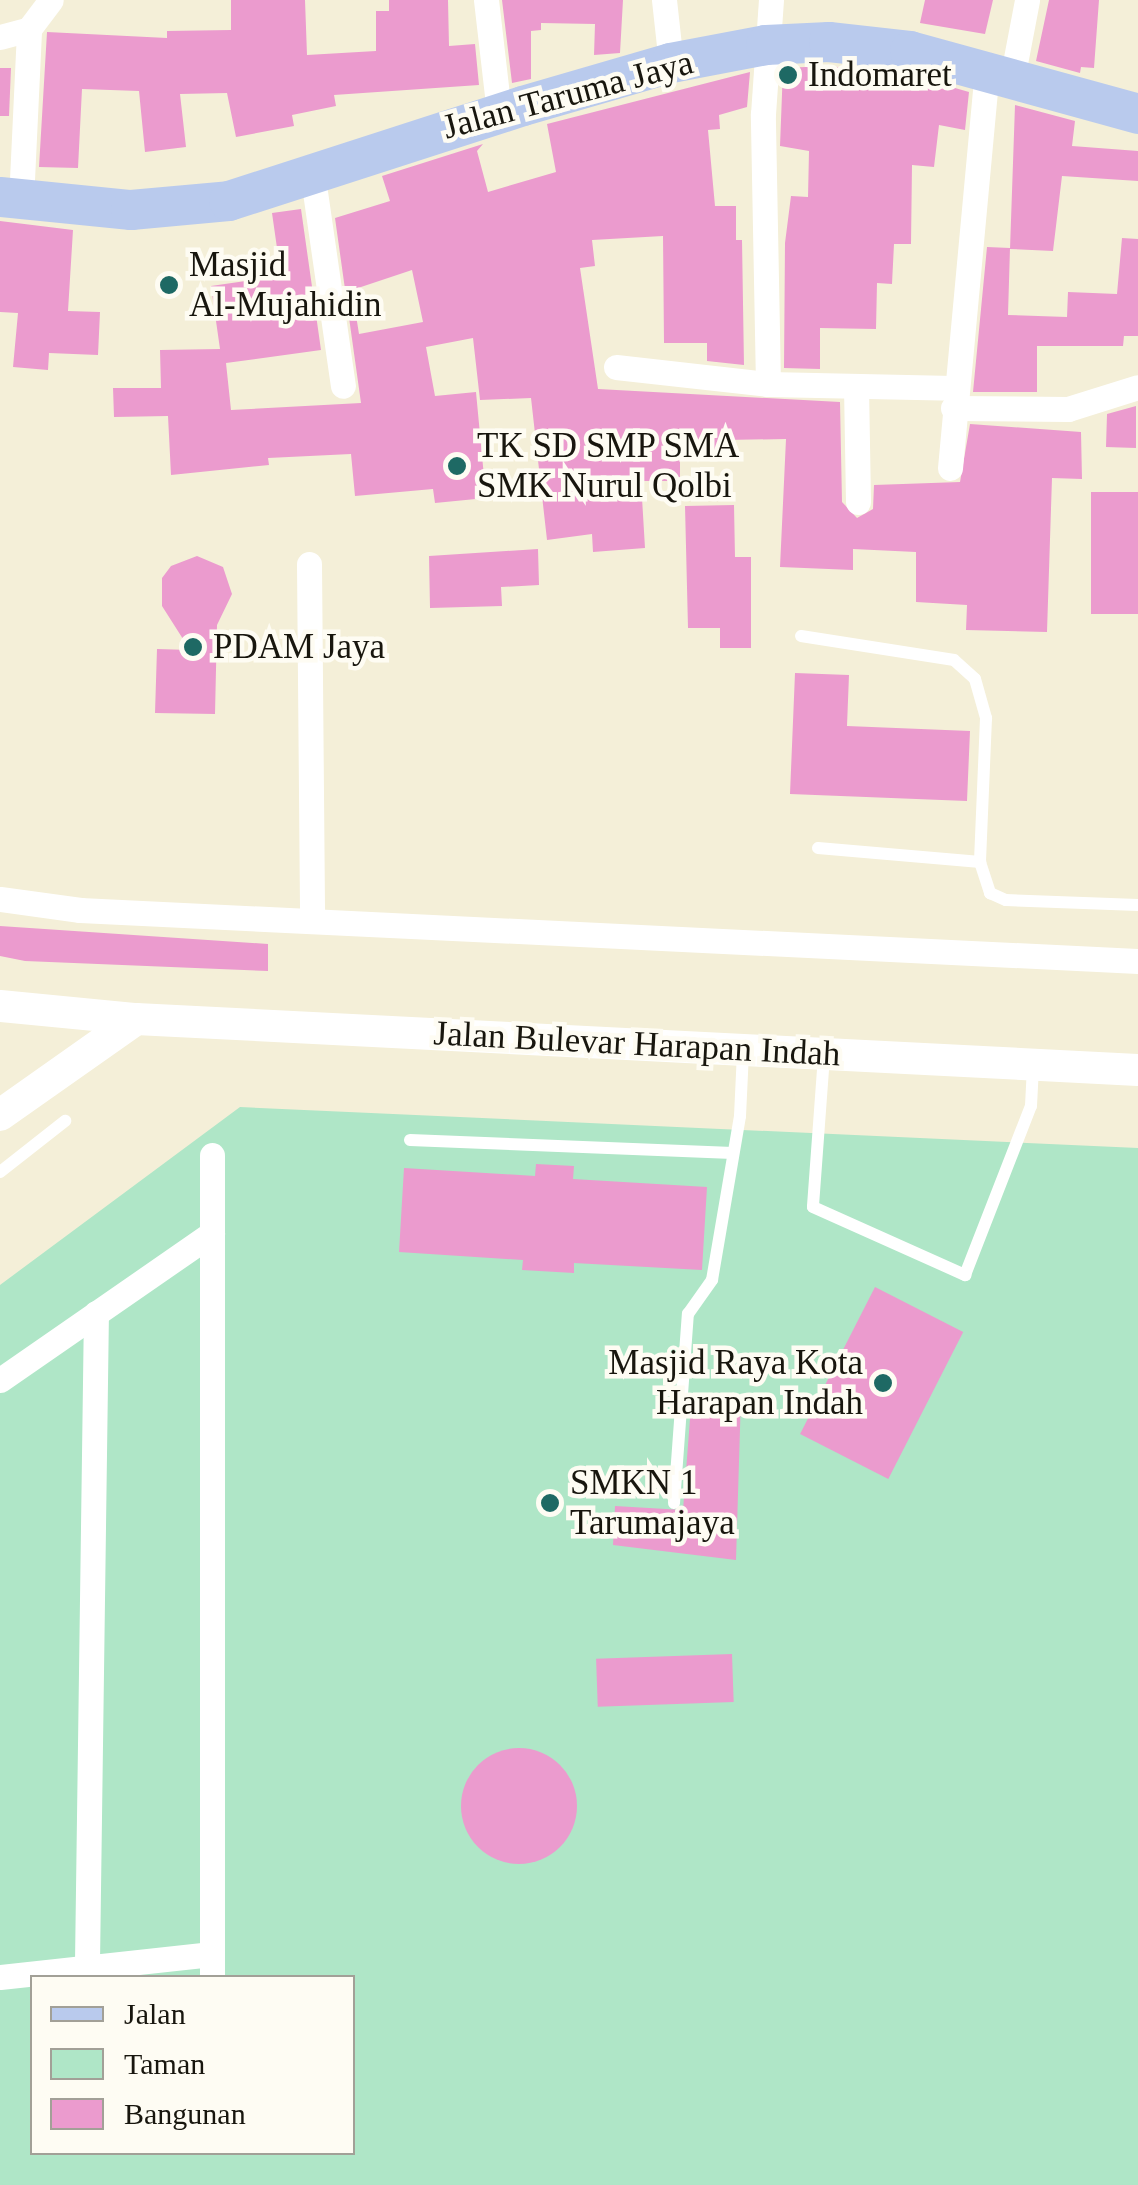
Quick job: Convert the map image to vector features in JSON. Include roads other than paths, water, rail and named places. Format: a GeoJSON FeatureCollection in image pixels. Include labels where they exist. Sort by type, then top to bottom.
{"type":"FeatureCollection","features":[{"type":"Feature","properties":{"kind":"main road","name":"Jalan Taruma Jaya"},"geometry":{"type":"LineString","coordinates":[[11,199],[116,210],[200,206],[671,63],[766,45],[867,45],[999,74],[1138,114]]}},
{"type":"Feature","properties":{"kind":"street"},"geometry":{"type":"LineString","coordinates":[[11,199],[28,29],[51,0]]}},
{"type":"Feature","properties":{"kind":"street"},"geometry":{"type":"LineString","coordinates":[[486,0],[499,113]]}},
{"type":"Feature","properties":{"kind":"street"},"geometry":{"type":"LineString","coordinates":[[664,0],[671,63]]}},
{"type":"Feature","properties":{"kind":"street"},"geometry":{"type":"LineString","coordinates":[[768,384],[766,45],[771,0]]}},
{"type":"Feature","properties":{"kind":"street"},"geometry":{"type":"LineString","coordinates":[[950,468],[953,398],[999,74],[1027,0]]}},
{"type":"Feature","properties":{"kind":"street"},"geometry":{"type":"LineString","coordinates":[[0,38],[28,29]]}},
{"type":"Feature","properties":{"kind":"street"},"geometry":{"type":"LineString","coordinates":[[312,171],[343,386]]}},
{"type":"Feature","properties":{"kind":"street"},"geometry":{"type":"LineString","coordinates":[[616,367],[768,384],[856,386],[1068,409],[1138,387]]}},
{"type":"Feature","properties":{"kind":"street"},"geometry":{"type":"LineString","coordinates":[[856,386],[858,502]]}},
{"type":"Feature","properties":{"kind":"street"},"geometry":{"type":"LineString","coordinates":[[309,564],[312,920]]}},
{"type":"Feature","properties":{"kind":"street"},"geometry":{"type":"LineString","coordinates":[[0,899],[80,910],[1138,961]]}},
{"type":"Feature","properties":{"kind":"street","name":"Jalan Bulevar Harapan Indah"},"geometry":{"type":"LineString","coordinates":[[0,1006],[136,1018],[1138,1070]]}},
{"type":"Feature","properties":{"kind":"street"},"geometry":{"type":"LineString","coordinates":[[0,1115],[136,1018]]}},
{"type":"Feature","properties":{"kind":"street"},"geometry":{"type":"LineString","coordinates":[[0,1976],[87,1962],[212,1966],[212,1155]]}},
{"type":"Feature","properties":{"kind":"street"},"geometry":{"type":"LineString","coordinates":[[0,1380],[212,1233]]}},
{"type":"Feature","properties":{"kind":"street"},"geometry":{"type":"LineString","coordinates":[[87,1962],[96,1313]]}},
{"type":"Feature","properties":{"kind":"lane"},"geometry":{"type":"LineString","coordinates":[[801,636],[954,660],[975,680],[986,718],[980,862],[990,893],[1006,900],[1138,905]]}},
{"type":"Feature","properties":{"kind":"lane"},"geometry":{"type":"LineString","coordinates":[[818,848],[980,862]]}},
{"type":"Feature","properties":{"kind":"lane"},"geometry":{"type":"LineString","coordinates":[[674,1503],[688,1314],[712,1280],[734,1153],[743,1050]]}},
{"type":"Feature","properties":{"kind":"lane"},"geometry":{"type":"LineString","coordinates":[[824,1054],[813,1208],[966,1275],[1031,1106],[1034,1064]]}},
{"type":"Feature","properties":{"kind":"lane"},"geometry":{"type":"LineString","coordinates":[[0,1172],[65,1121]]}},
{"type":"Feature","properties":{"kind":"lane"},"geometry":{"type":"LineString","coordinates":[[410,1140],[734,1153]]}},
{"type":"Feature","properties":{"kind":"place","name":"Indomaret"},"geometry":{"type":"Point","coordinates":[788,75]}},
{"type":"Feature","properties":{"kind":"place","name":"Masjid Al-Mujahidin"},"geometry":{"type":"Point","coordinates":[169,285]}},
{"type":"Feature","properties":{"kind":"place","name":"TK SD SMP SMA SMK Nurul Qolbi"},"geometry":{"type":"Point","coordinates":[457,466]}},
{"type":"Feature","properties":{"kind":"place","name":"PDAM Jaya"},"geometry":{"type":"Point","coordinates":[193,647]}},
{"type":"Feature","properties":{"kind":"place","name":"Masjid Raya Kota Harapan Indah"},"geometry":{"type":"Point","coordinates":[883,1383]}},
{"type":"Feature","properties":{"kind":"place","name":"SMKN 1 Tarumajaya"},"geometry":{"type":"Point","coordinates":[550,1503]}}]}
